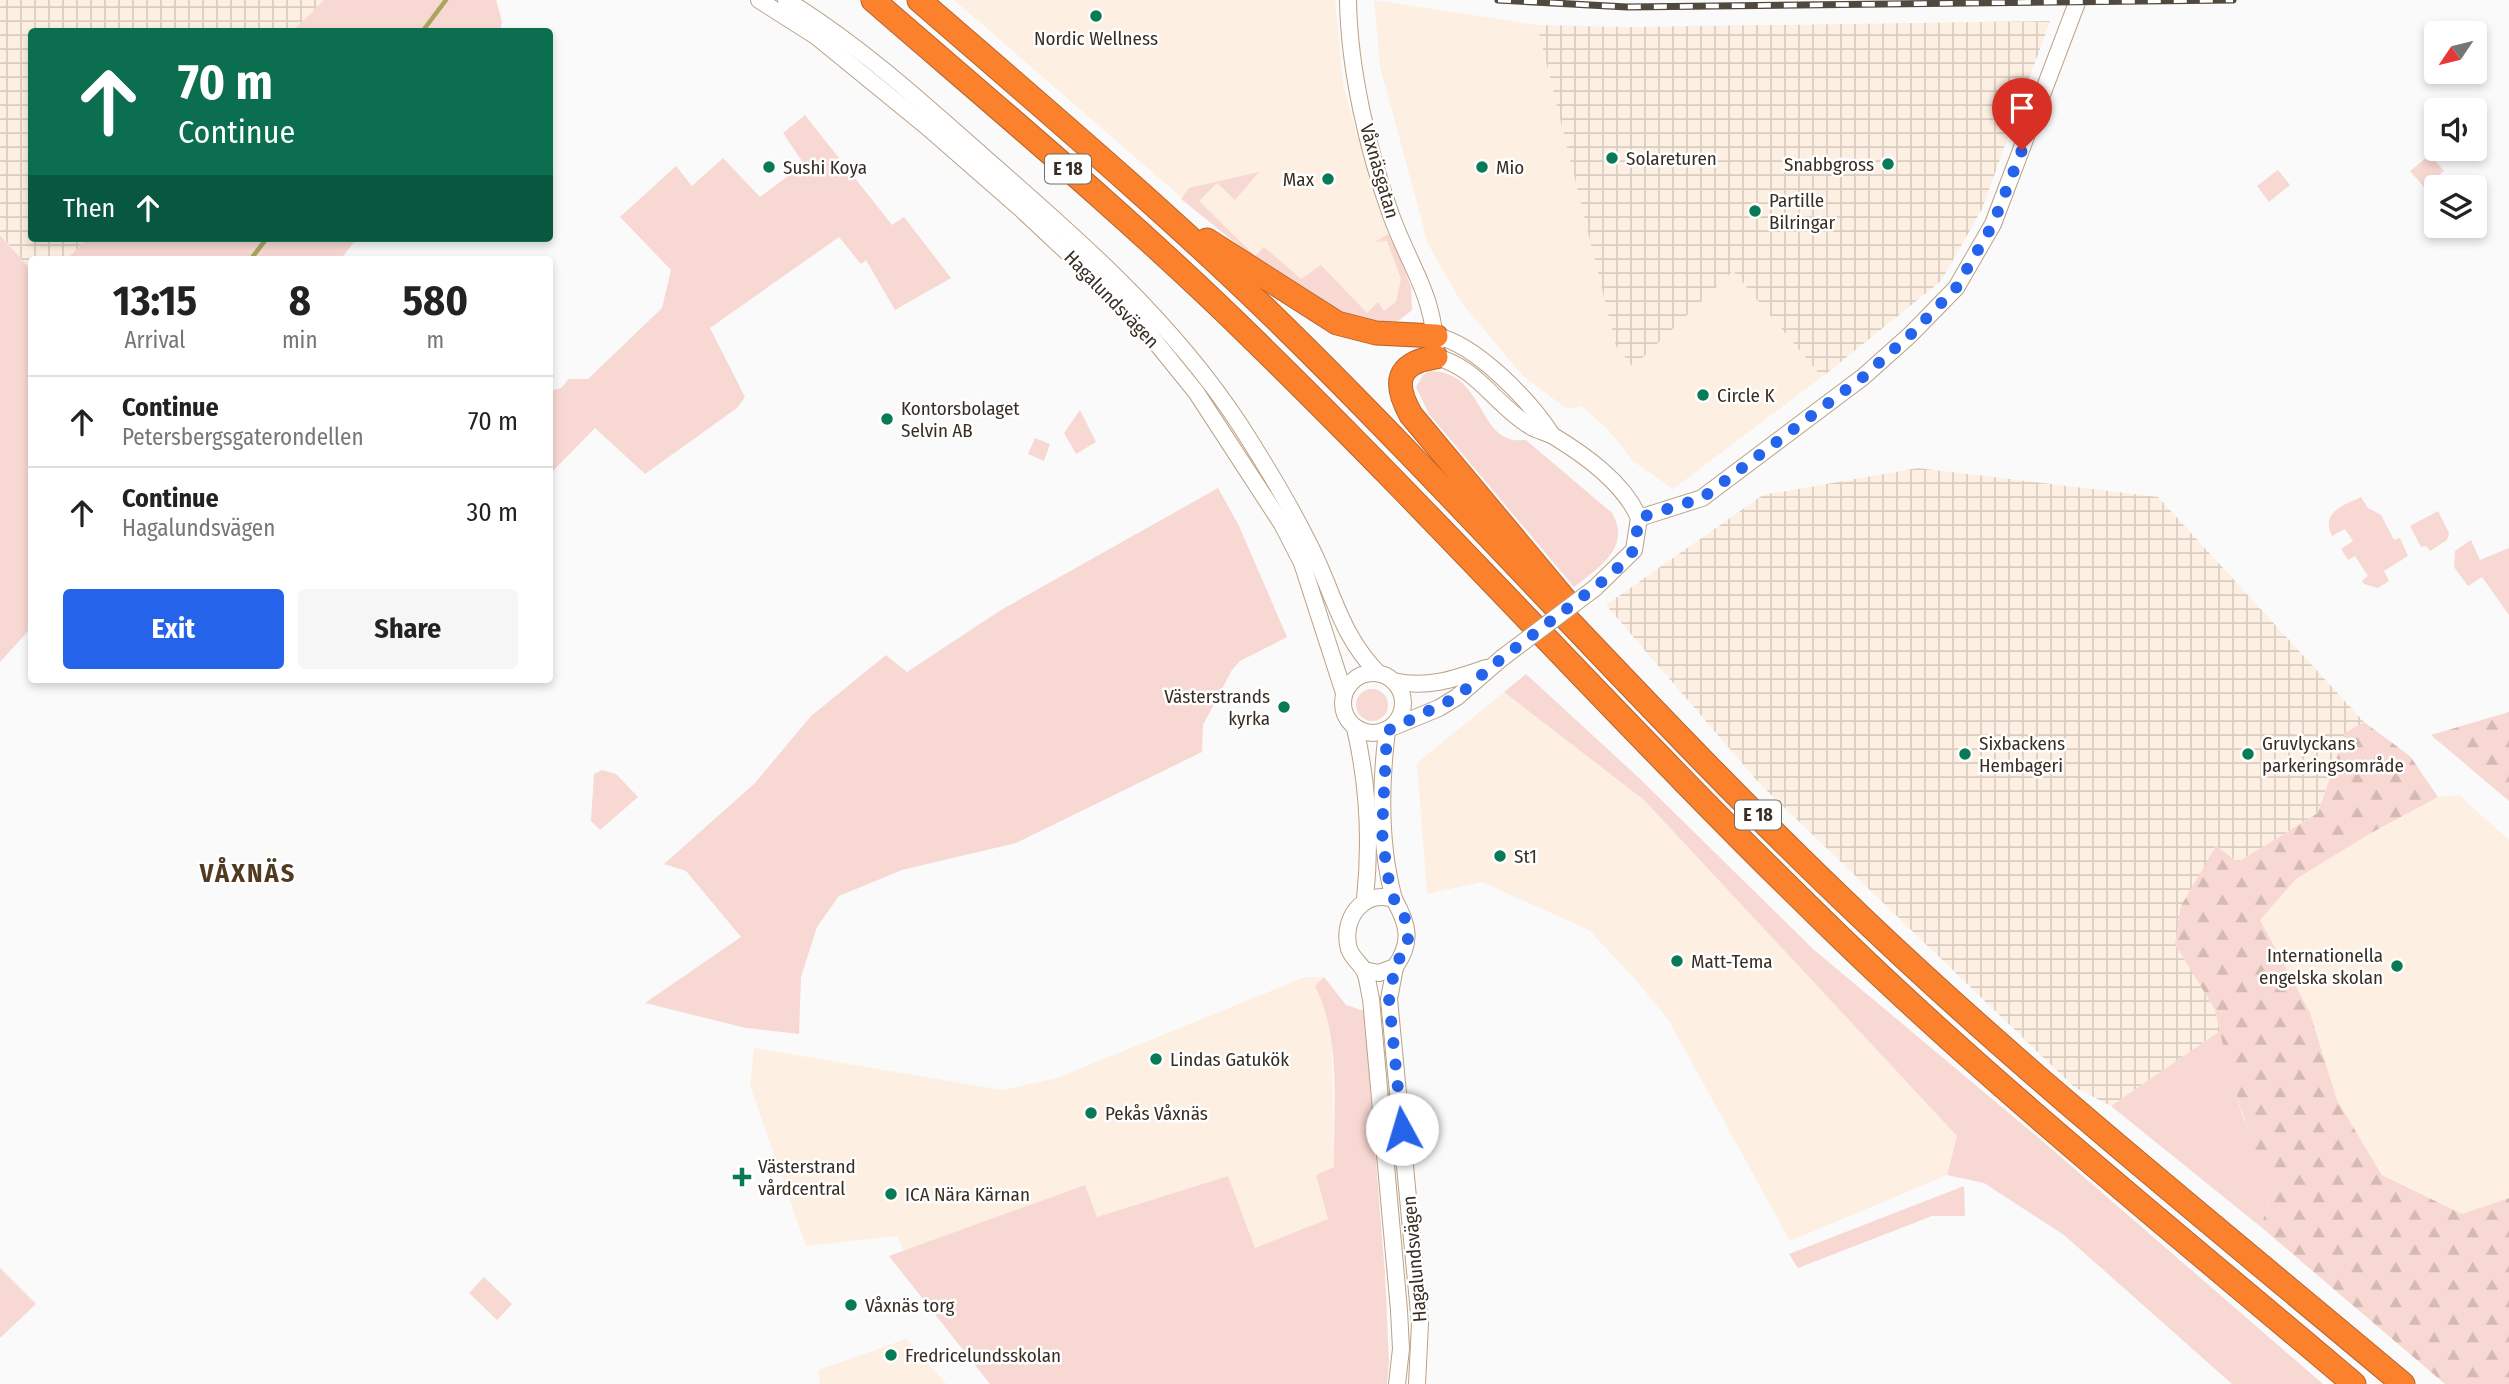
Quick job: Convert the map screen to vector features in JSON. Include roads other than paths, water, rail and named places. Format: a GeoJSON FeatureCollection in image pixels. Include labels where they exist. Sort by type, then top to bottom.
{"type":"FeatureCollection","features":[{"type":"Feature","properties":{"kind":"highway","name":"E 18"},"geometry":{"type":"LineString","coordinates":[[873,0],[1130,224],[1258,343],[1695,795],[1842,940],[1954,1041],[2354,1384]]}},
{"type":"Feature","properties":{"kind":"highway","name":"E 18"},"geometry":{"type":"LineString","coordinates":[[919,0],[1152,204],[1278,321],[1618,673],[1872,927],[2086,1116],[2403,1384]]}},
{"type":"Feature","properties":{"kind":"highway"},"geometry":{"type":"LineString","coordinates":[[1152,204],[1337,323],[1436,347]]}},
{"type":"Feature","properties":{"kind":"highway"},"geometry":{"type":"LineString","coordinates":[[1436,347],[1408,367],[1400,378],[1398,388],[1411,415],[1560,592],[1618,673]]}},
{"type":"Feature","properties":{"kind":"street","name":"Hagalundsvägen"},"geometry":{"type":"LineString","coordinates":[[759,0],[817,37],[926,126],[1021,209],[1132,313],[1196,392],[1282,524],[1302,563],[1344,693]]}},
{"type":"Feature","properties":{"kind":"street","name":"Hagalundsvägen"},"geometry":{"type":"LineString","coordinates":[[786,0],[847,43],[957,133],[1094,255],[1163,324],[1222,397],[1269,470],[1310,545],[1352,643],[1378,673]]}},
{"type":"Feature","properties":{"kind":"street","name":"Våxnäsgatan"},"geometry":{"type":"LineString","coordinates":[[1348,0],[1353,59],[1382,192],[1430,302],[1436,347]]}},
{"type":"Feature","properties":{"kind":"street"},"geometry":{"type":"LineString","coordinates":[[1639,518],[1702,498],[1863,377],[1910,335],[1956,288],[1993,224],[2078,0]]}},
{"type":"Feature","properties":{"kind":"street"},"geometry":{"type":"LineString","coordinates":[[1355,728],[1370,734],[1390,729],[1439,708],[1470,687],[1492,666],[1595,588],[1634,550],[1639,518],[1621,490],[1578,452],[1552,435],[1539,416],[1475,354],[1450,339],[1436,347]]}},
{"type":"Feature","properties":{"kind":"street"},"geometry":{"type":"LineString","coordinates":[[1393,681],[1399,688],[1403,705],[1390,729],[1382,832],[1394,899],[1407,922],[1408,942],[1395,967],[1379,973],[1364,970],[1349,948],[1349,927],[1366,899],[1368,830],[1363,761],[1355,728],[1344,713],[1344,693],[1354,680],[1378,673],[1393,681],[1416,684],[1442,682],[1492,666]]}},
{"type":"Feature","properties":{"kind":"street"},"geometry":{"type":"LineString","coordinates":[[1366,899],[1379,894],[1394,899]]}},
{"type":"Feature","properties":{"kind":"street","name":"Hagalundsvägen"},"geometry":{"type":"LineString","coordinates":[[1395,967],[1389,999],[1420,1323],[1417,1384]]}},
{"type":"Feature","properties":{"kind":"street","name":"Hagalundsvägen"},"geometry":{"type":"LineString","coordinates":[[1364,970],[1371,999],[1399,1310],[1401,1349],[1397,1384]]}},
{"type":"Feature","properties":{"kind":"waterway"},"geometry":{"type":"LineString","coordinates":[[425,28],[446,0]]}},
{"type":"Feature","properties":{"kind":"waterway"},"geometry":{"type":"LineString","coordinates":[[253,256],[264,242]]}},
{"type":"Feature","properties":{"kind":"railway"},"geometry":{"type":"LineString","coordinates":[[1498,0],[1627,7],[2233,0]]}},
{"type":"Feature","properties":{"kind":"place","name":"Nordic Wellness"},"geometry":{"type":"Point","coordinates":[1096,16]}},
{"type":"Feature","properties":{"kind":"place","name":"Solareturen"},"geometry":{"type":"Point","coordinates":[1612,158]}},
{"type":"Feature","properties":{"kind":"place","name":"Snabbgross"},"geometry":{"type":"Point","coordinates":[1888,164]}},
{"type":"Feature","properties":{"kind":"place","name":"Sushi Koya"},"geometry":{"type":"Point","coordinates":[769,167]}},
{"type":"Feature","properties":{"kind":"place","name":"Mio"},"geometry":{"type":"Point","coordinates":[1482,167]}},
{"type":"Feature","properties":{"kind":"place","name":"Max"},"geometry":{"type":"Point","coordinates":[1328,179]}},
{"type":"Feature","properties":{"kind":"place","name":"Partille Bilringar"},"geometry":{"type":"Point","coordinates":[1755,211]}},
{"type":"Feature","properties":{"kind":"place","name":"Circle K"},"geometry":{"type":"Point","coordinates":[1703,395]}},
{"type":"Feature","properties":{"kind":"place","name":"Kontorsbolaget Selvin AB"},"geometry":{"type":"Point","coordinates":[887,419]}},
{"type":"Feature","properties":{"kind":"place","name":"Västerstrands kyrka"},"geometry":{"type":"Point","coordinates":[1284,707]}},
{"type":"Feature","properties":{"kind":"place","name":"Sixbackens Hembageri"},"geometry":{"type":"Point","coordinates":[1965,754]}},
{"type":"Feature","properties":{"kind":"place","name":"Gruvlyckans parkeringsområde"},"geometry":{"type":"Point","coordinates":[2248,754]}},
{"type":"Feature","properties":{"kind":"place","name":"St1"},"geometry":{"type":"Point","coordinates":[1500,856]}},
{"type":"Feature","properties":{"kind":"place","name":"Matt-Tema"},"geometry":{"type":"Point","coordinates":[1677,961]}},
{"type":"Feature","properties":{"kind":"place","name":"Internationella engelska skolan"},"geometry":{"type":"Point","coordinates":[2397,966]}},
{"type":"Feature","properties":{"kind":"place","name":"Lindas Gatukök"},"geometry":{"type":"Point","coordinates":[1156,1059]}},
{"type":"Feature","properties":{"kind":"place","name":"Pekås Våxnäs"},"geometry":{"type":"Point","coordinates":[1091,1113]}},
{"type":"Feature","properties":{"kind":"place","name":"Västerstrand vårdcentral"},"geometry":{"type":"Point","coordinates":[742,1177]}},
{"type":"Feature","properties":{"kind":"place","name":"ICA Nära Kärnan"},"geometry":{"type":"Point","coordinates":[891,1194]}},
{"type":"Feature","properties":{"kind":"place","name":"Våxnäs torg"},"geometry":{"type":"Point","coordinates":[851,1305]}},
{"type":"Feature","properties":{"kind":"place","name":"Fredricelundsskolan"},"geometry":{"type":"Point","coordinates":[891,1355]}},
{"type":"Feature","properties":{"kind":"district","name":"VÅXNÄS"},"geometry":{"type":"Point","coordinates":[248,873]}}]}
